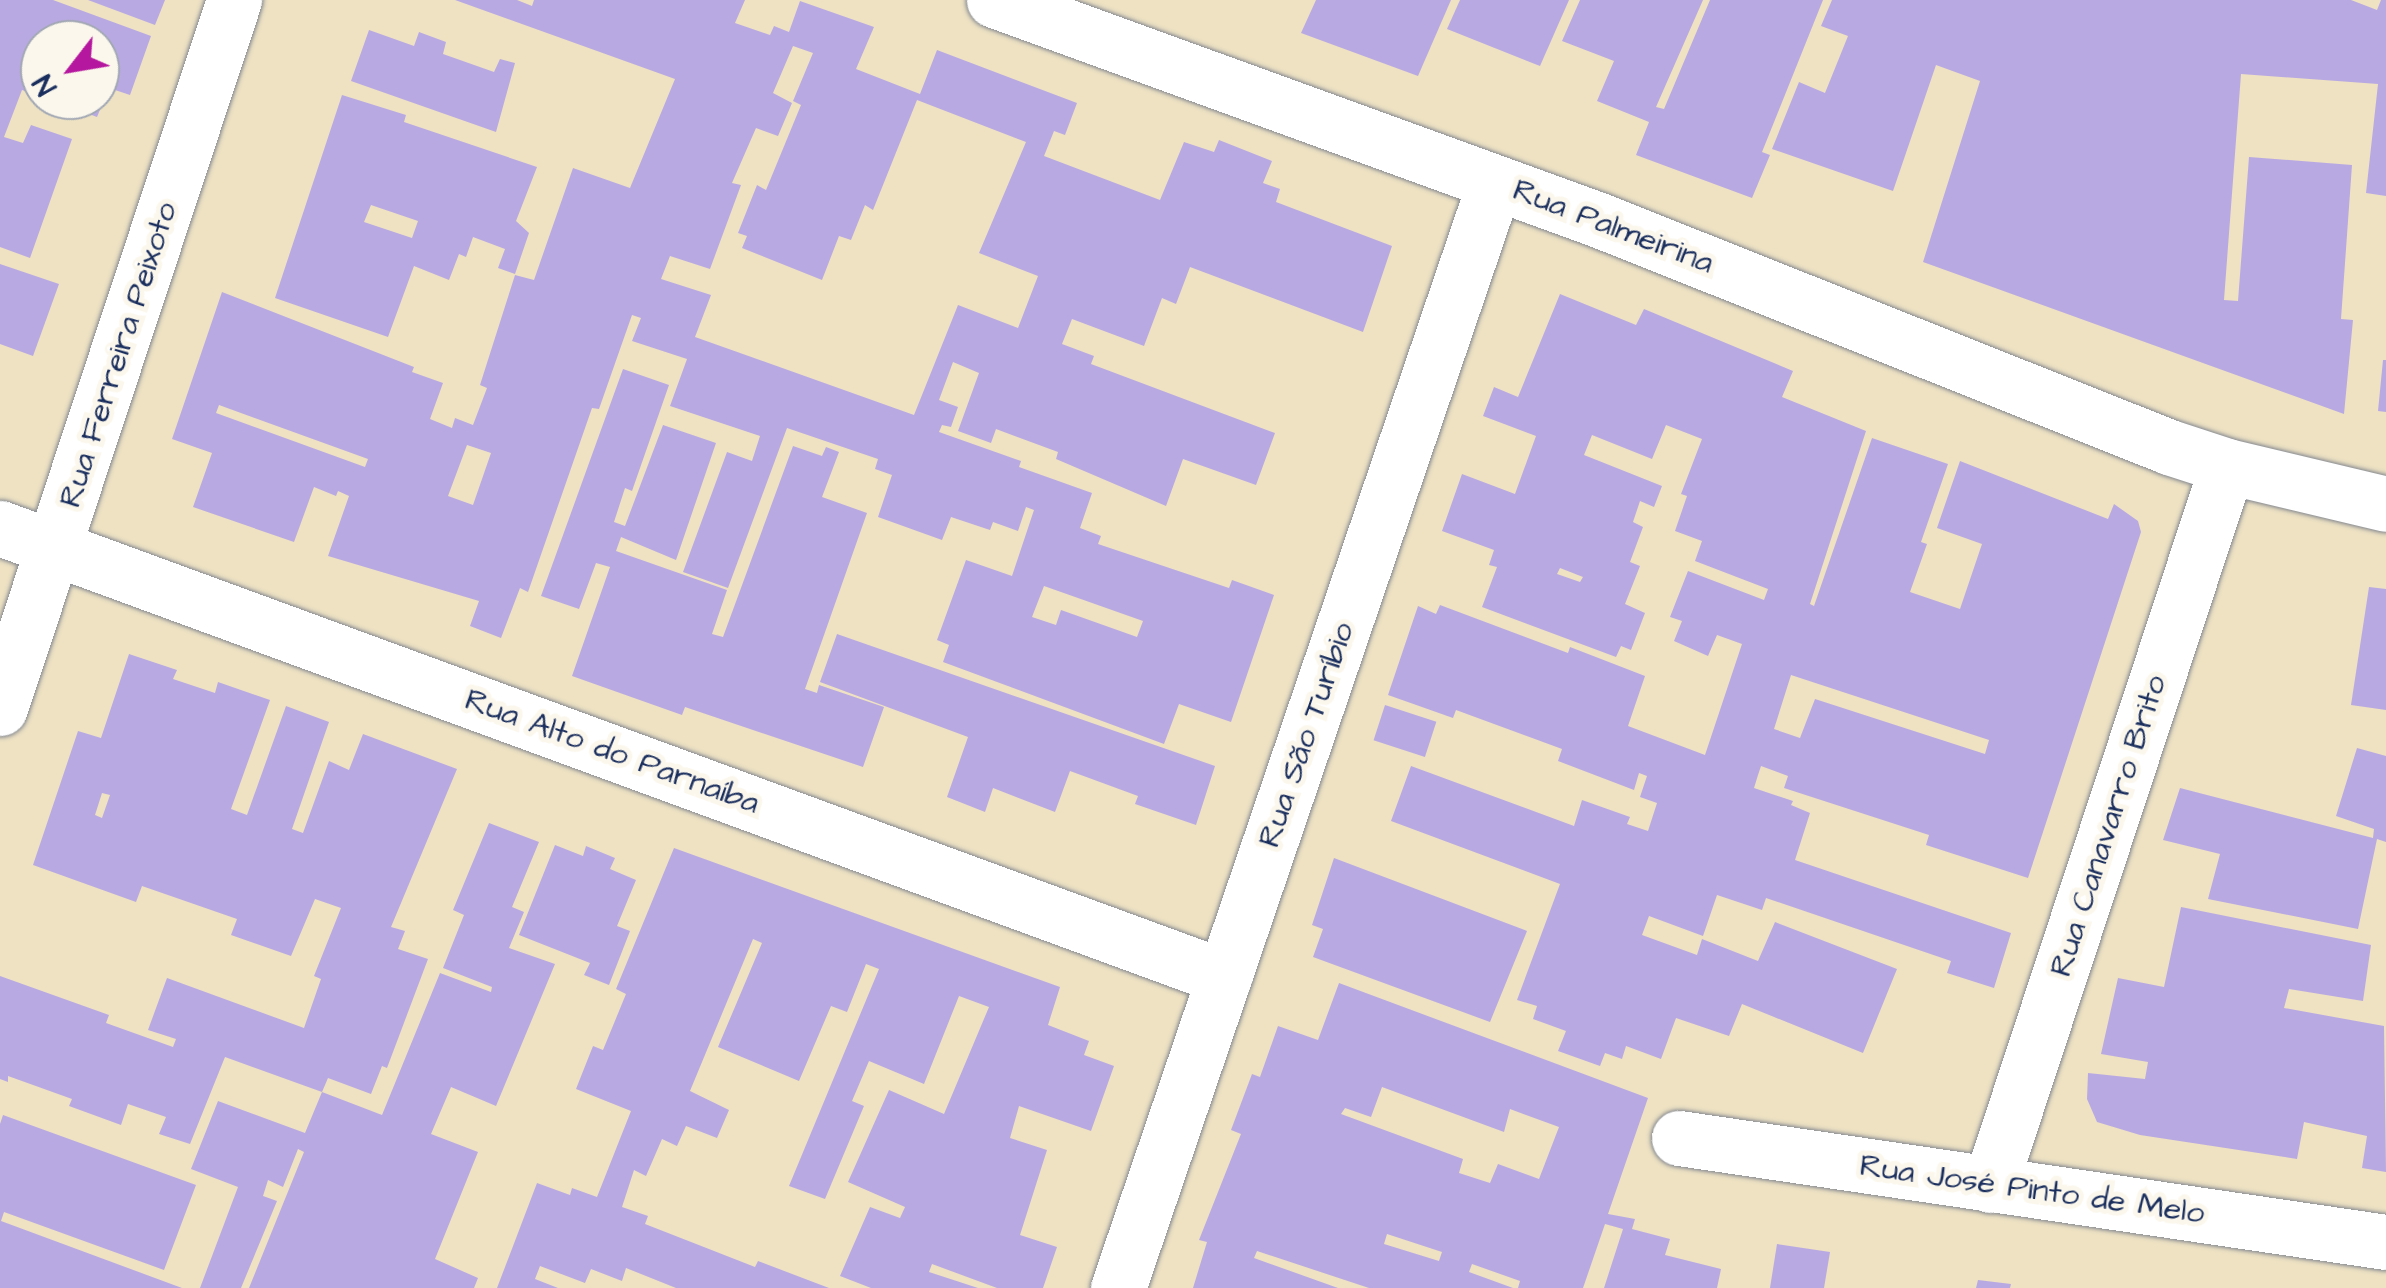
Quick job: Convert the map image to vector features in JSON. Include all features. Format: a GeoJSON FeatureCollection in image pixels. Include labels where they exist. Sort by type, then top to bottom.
{"type":"FeatureCollection","features":[{"type":"Feature","properties":{"kind":"street","name":"Rua Ferreira Peixoto"},"geometry":{"type":"LineString","coordinates":[[0,708],[234,0]]}},
{"type":"Feature","properties":{"kind":"street","name":"Rua Palmeirina"},"geometry":{"type":"LineString","coordinates":[[994,0],[1494,182],[2227,466],[2386,504]]}},
{"type":"Feature","properties":{"kind":"street","name":"Rua São Turíbio"},"geometry":{"type":"LineString","coordinates":[[1118,1288],[1494,182]]}},
{"type":"Feature","properties":{"kind":"street","name":"Rua Canavarro Brito"},"geometry":{"type":"LineString","coordinates":[[1990,1185],[2227,466]]}},
{"type":"Feature","properties":{"kind":"street","name":"Rua Alto do Parnaíba"},"geometry":{"type":"LineString","coordinates":[[0,528],[1224,977]]}},
{"type":"Feature","properties":{"kind":"street","name":"Rua José Pinto de Melo"},"geometry":{"type":"LineString","coordinates":[[1678,1138],[2386,1242]]}},
{"type":"Feature","properties":{"kind":"building"},"geometry":{"type":"Polygon","coordinates":[[[0,0],[53,0],[107,20],[20,20],[20,95],[4,137],[23,143],[31,125],[72,139],[30,258],[0,247],[0,0]]]}},
{"type":"Feature","properties":{"kind":"building"},"geometry":{"type":"Polygon","coordinates":[[[88,0],[165,0],[155,25],[88,0]]]}},
{"type":"Feature","properties":{"kind":"building"},"geometry":{"type":"Polygon","coordinates":[[[455,0],[517,0],[532,6],[534,0],[745,0],[735,23],[770,35],[774,26],[789,32],[800,1],[874,27],[856,69],[920,94],[937,50],[1077,103],[1065,135],[1054,131],[1044,156],[1160,200],[1184,142],[1214,152],[1219,140],[1272,161],[1263,183],[1280,189],[1276,202],[1392,246],[1363,332],[1190,267],[1176,304],[1162,298],[1144,346],[1072,319],[1062,344],[1094,356],[1091,364],[1275,433],[1256,485],[1183,459],[1166,506],[1056,459],[1058,452],[996,429],[991,443],[958,431],[979,373],[953,362],[939,400],[958,407],[951,427],[942,425],[939,432],[1021,461],[1019,467],[1092,493],[1080,528],[1101,536],[1098,544],[1229,588],[1232,580],[1274,595],[1231,722],[1179,704],[1164,744],[943,662],[949,645],[937,640],[966,560],[1012,576],[1034,510],[1026,507],[1018,531],[993,522],[990,530],[951,517],[942,540],[878,517],[892,475],[875,469],[878,459],[787,428],[728,588],[683,572],[727,452],[752,461],[760,436],[670,406],[687,359],[632,341],[641,318],[632,315],[599,409],[592,408],[528,592],[520,588],[501,638],[470,626],[479,601],[328,556],[349,496],[338,491],[336,496],[314,487],[294,542],[193,507],[212,453],[172,439],[222,292],[414,367],[412,372],[443,383],[430,419],[452,428],[455,418],[473,425],[487,388],[480,385],[515,275],[534,280],[573,168],[630,188],[675,79],[455,0]],[[793,46],[773,93],[792,103],[778,136],[756,128],[732,183],[741,185],[710,269],[670,256],[661,279],[711,295],[695,337],[914,415],[958,305],[1018,328],[1038,276],[979,253],[1026,142],[917,100],[873,210],[865,205],[851,240],[839,236],[822,280],[742,248],[747,236],[738,233],[757,185],[766,190],[801,105],[793,101],[813,53],[793,46]],[[219,405],[216,413],[365,467],[368,459],[219,405]],[[467,445],[448,496],[473,505],[491,453],[467,445]],[[1044,586],[1032,617],[1056,625],[1061,610],[1137,637],[1143,621],[1044,586]]]}},
{"type":"Feature","properties":{"kind":"building"},"geometry":{"type":"Polygon","coordinates":[[[1316,0],[1451,0],[1418,76],[1301,33],[1316,0]]]}},
{"type":"Feature","properties":{"kind":"building"},"geometry":{"type":"Polygon","coordinates":[[[1460,0],[1569,0],[1540,66],[1447,29],[1460,0]]]}},
{"type":"Feature","properties":{"kind":"building"},"geometry":{"type":"Polygon","coordinates":[[[1580,0],[1703,0],[1656,107],[1664,109],[1710,0],[1823,0],[1762,152],[1770,155],[1752,198],[1636,155],[1649,122],[1597,101],[1614,61],[1562,41],[1580,0]]]}},
{"type":"Feature","properties":{"kind":"building"},"geometry":{"type":"Polygon","coordinates":[[[1832,0],[2351,0],[2377,10],[2381,0],[2386,0],[2386,196],[2366,193],[2378,84],[2241,74],[2224,300],[2238,301],[2249,157],[2352,165],[2341,319],[2353,320],[2344,414],[1923,262],[1980,81],[1936,65],[1893,191],[1772,149],[1799,82],[1825,93],[1848,36],[1821,26],[1832,0]]]}},
{"type":"Feature","properties":{"kind":"building"},"geometry":{"type":"Polygon","coordinates":[[[120,25],[151,36],[130,95],[120,92],[120,25]]]}},
{"type":"Feature","properties":{"kind":"building"},"geometry":{"type":"Polygon","coordinates":[[[369,30],[414,46],[419,32],[446,42],[443,54],[494,72],[500,59],[515,63],[496,132],[351,81],[369,30]]]}},
{"type":"Feature","properties":{"kind":"building"},"geometry":{"type":"Polygon","coordinates":[[[342,95],[406,115],[404,122],[537,167],[516,221],[529,233],[515,274],[498,268],[505,249],[473,237],[466,257],[459,254],[449,280],[414,266],[388,337],[275,298],[342,95]],[[371,205],[364,222],[412,238],[418,221],[371,205]]]}},
{"type":"Feature","properties":{"kind":"building"},"geometry":{"type":"Polygon","coordinates":[[[0,264],[59,284],[33,356],[0,344],[0,264]]]}},
{"type":"Feature","properties":{"kind":"building"},"geometry":{"type":"Polygon","coordinates":[[[1560,294],[1636,325],[1644,309],[1793,371],[1782,397],[1866,431],[1810,604],[1814,606],[1872,438],[1948,464],[1921,542],[1927,544],[1910,592],[1960,609],[1982,544],[1937,528],[1960,461],[2108,519],[2114,504],[2138,521],[2141,532],[2028,878],[1926,845],[1929,835],[1784,788],[1788,776],[1761,766],[1758,775],[1754,788],[1793,801],[1791,805],[1810,813],[1795,860],[2011,933],[1994,988],[1947,973],[1951,961],[1766,898],[1762,910],[1717,895],[1703,936],[1649,916],[1642,935],[1697,955],[1702,939],[1758,961],[1775,922],[1897,969],[1863,1053],[1742,1004],[1729,1036],[1676,1018],[1661,1059],[1626,1046],[1622,1059],[1605,1053],[1600,1066],[1558,1051],[1566,1031],[1533,1019],[1537,1006],[1517,1000],[1560,884],[1391,821],[1411,766],[1574,826],[1582,800],[1630,817],[1627,824],[1648,831],[1657,803],[1640,797],[1647,776],[1639,773],[1634,790],[1558,761],[1562,749],[1456,710],[1453,718],[1388,695],[1418,606],[1436,614],[1440,605],[1568,653],[1570,647],[1645,676],[1628,726],[1705,755],[1742,644],[1717,635],[1708,656],[1674,641],[1682,621],[1670,617],[1688,571],[1764,600],[1768,589],[1695,561],[1702,541],[1675,531],[1687,496],[1681,494],[1702,439],[1666,425],[1652,459],[1592,435],[1584,455],[1662,486],[1654,507],[1640,501],[1633,522],[1643,527],[1630,562],[1640,566],[1625,604],[1645,613],[1631,650],[1621,646],[1616,657],[1482,607],[1497,567],[1489,565],[1494,550],[1442,531],[1462,474],[1515,494],[1536,436],[1483,416],[1494,387],[1518,397],[1560,294]],[[1560,568],[1557,574],[1580,582],[1583,577],[1560,568]],[[1791,675],[1774,729],[1800,738],[1815,699],[1985,754],[1989,740],[1791,675]]]}},
{"type":"Feature","properties":{"kind":"building"},"geometry":{"type":"Polygon","coordinates":[[[2386,360],[2386,412],[2378,411],[2386,360]]]}},
{"type":"Feature","properties":{"kind":"building"},"geometry":{"type":"Polygon","coordinates":[[[623,369],[669,385],[632,491],[625,488],[614,522],[625,526],[663,425],[716,443],[676,560],[621,537],[616,551],[727,590],[712,634],[723,637],[793,446],[822,456],[826,447],[839,452],[822,497],[867,513],[805,689],[817,693],[819,685],[884,707],[863,767],[685,707],[682,715],[572,676],[610,567],[596,563],[579,609],[541,596],[623,369]]]}},
{"type":"Feature","properties":{"kind":"building"},"geometry":{"type":"Polygon","coordinates":[[[2369,587],[2386,589],[2386,710],[2351,705],[2369,587]]]}},
{"type":"Feature","properties":{"kind":"building"},"geometry":{"type":"Polygon","coordinates":[[[837,634],[1215,766],[1196,825],[1135,804],[1138,796],[1070,771],[1055,812],[993,788],[985,812],[947,797],[968,737],[820,682],[837,634]]]}},
{"type":"Feature","properties":{"kind":"building"},"geometry":{"type":"Polygon","coordinates":[[[129,654],[177,670],[173,679],[215,693],[218,682],[270,700],[231,809],[247,815],[286,706],[329,722],[292,829],[303,833],[329,761],[349,770],[363,734],[457,769],[391,927],[405,931],[398,949],[428,959],[387,1068],[382,1066],[371,1094],[328,1078],[322,1092],[225,1057],[190,1144],[159,1134],[166,1117],[128,1104],[121,1125],[69,1106],[72,1099],[8,1076],[8,1082],[0,1079],[0,976],[109,1015],[106,1023],[173,1047],[176,1039],[148,1030],[167,978],[304,1028],[321,979],[314,976],[341,908],[315,899],[291,956],[231,935],[237,919],[142,886],[136,902],[33,865],[78,731],[101,738],[129,654]],[[102,793],[95,815],[102,818],[110,795],[102,793]]]}},
{"type":"Feature","properties":{"kind":"building"},"geometry":{"type":"Polygon","coordinates":[[[1385,705],[1436,722],[1425,757],[1374,740],[1385,705]]]}},
{"type":"Feature","properties":{"kind":"building"},"geometry":{"type":"Polygon","coordinates":[[[2357,748],[2386,756],[2386,842],[2377,839],[2358,929],[2208,899],[2220,854],[2163,840],[2180,788],[2373,838],[2374,829],[2336,816],[2357,748]]]}},
{"type":"Feature","properties":{"kind":"building"},"geometry":{"type":"Polygon","coordinates":[[[489,823],[539,842],[512,907],[524,912],[509,948],[555,964],[496,1106],[451,1087],[431,1134],[478,1152],[435,1259],[478,1278],[474,1288],[249,1288],[304,1152],[298,1149],[283,1187],[268,1180],[263,1196],[277,1201],[241,1288],[200,1288],[238,1187],[191,1169],[218,1101],[305,1133],[322,1092],[382,1115],[440,973],[491,992],[492,987],[443,968],[464,915],[453,910],[489,823]]]}},
{"type":"Feature","properties":{"kind":"building"},"geometry":{"type":"Polygon","coordinates":[[[555,845],[583,856],[586,846],[615,858],[610,869],[636,880],[617,926],[630,931],[609,985],[584,975],[590,963],[519,935],[555,845]]]}},
{"type":"Feature","properties":{"kind":"building"},"geometry":{"type":"Polygon","coordinates":[[[674,848],[1060,987],[1048,1025],[1089,1041],[1084,1055],[1114,1066],[1091,1131],[1019,1106],[1010,1138],[1047,1150],[1020,1235],[1057,1247],[1043,1288],[997,1288],[932,1264],[929,1272],[978,1288],[871,1288],[840,1276],[870,1207],[900,1218],[905,1207],[848,1182],[889,1090],[944,1114],[989,1007],[959,996],[924,1084],[869,1061],[852,1101],[864,1106],[825,1199],[789,1186],[879,969],[866,964],[847,1012],[831,1006],[799,1081],[718,1047],[762,943],[753,939],[690,1091],[729,1110],[717,1138],[686,1126],[677,1146],[662,1139],[646,1176],[634,1170],[622,1207],[648,1216],[645,1224],[755,1267],[758,1261],[829,1288],[676,1288],[626,1268],[622,1281],[591,1269],[585,1283],[540,1266],[535,1279],[558,1288],[497,1288],[537,1183],[570,1195],[572,1188],[597,1197],[631,1111],[576,1089],[593,1046],[603,1050],[626,994],[616,989],[674,848]]]}},
{"type":"Feature","properties":{"kind":"building"},"geometry":{"type":"Polygon","coordinates":[[[1334,858],[1527,931],[1490,1022],[1313,957],[1323,929],[1312,925],[1334,858]]]}},
{"type":"Feature","properties":{"kind":"building"},"geometry":{"type":"Polygon","coordinates":[[[2181,907],[2371,945],[2363,1001],[2289,989],[2284,1008],[2384,1026],[2386,1172],[2362,1168],[2367,1136],[2304,1122],[2297,1159],[2140,1135],[2097,1122],[2087,1099],[2088,1073],[2145,1079],[2148,1062],[2101,1054],[2118,978],[2164,987],[2181,907]]]}},
{"type":"Feature","properties":{"kind":"building"},"geometry":{"type":"Polygon","coordinates":[[[1339,983],[1648,1098],[1608,1214],[1635,1219],[1632,1229],[1670,1239],[1665,1255],[1721,1269],[1717,1288],[1604,1288],[1623,1229],[1605,1224],[1583,1288],[1518,1288],[1520,1281],[1472,1264],[1469,1272],[1513,1288],[1369,1288],[1257,1251],[1254,1258],[1338,1288],[1193,1288],[1207,1242],[1199,1240],[1241,1134],[1231,1130],[1252,1074],[1260,1077],[1278,1026],[1318,1040],[1339,983]],[[1382,1087],[1371,1117],[1345,1108],[1341,1114],[1463,1159],[1459,1173],[1490,1183],[1498,1164],[1539,1179],[1559,1127],[1510,1109],[1504,1132],[1382,1087]],[[1387,1234],[1384,1244],[1439,1261],[1442,1252],[1387,1234]]]}},
{"type":"Feature","properties":{"kind":"building"},"geometry":{"type":"Polygon","coordinates":[[[3,1115],[196,1185],[164,1270],[4,1212],[1,1221],[182,1288],[0,1288],[0,1124],[3,1115]]]}},
{"type":"Feature","properties":{"kind":"building"},"geometry":{"type":"Polygon","coordinates":[[[1777,1244],[1830,1252],[1824,1288],[1770,1288],[1777,1244]]]}},
{"type":"Feature","properties":{"kind":"building"},"geometry":{"type":"Polygon","coordinates":[[[1978,1280],[2011,1284],[2010,1288],[1976,1288],[1978,1280]]]}}]}
